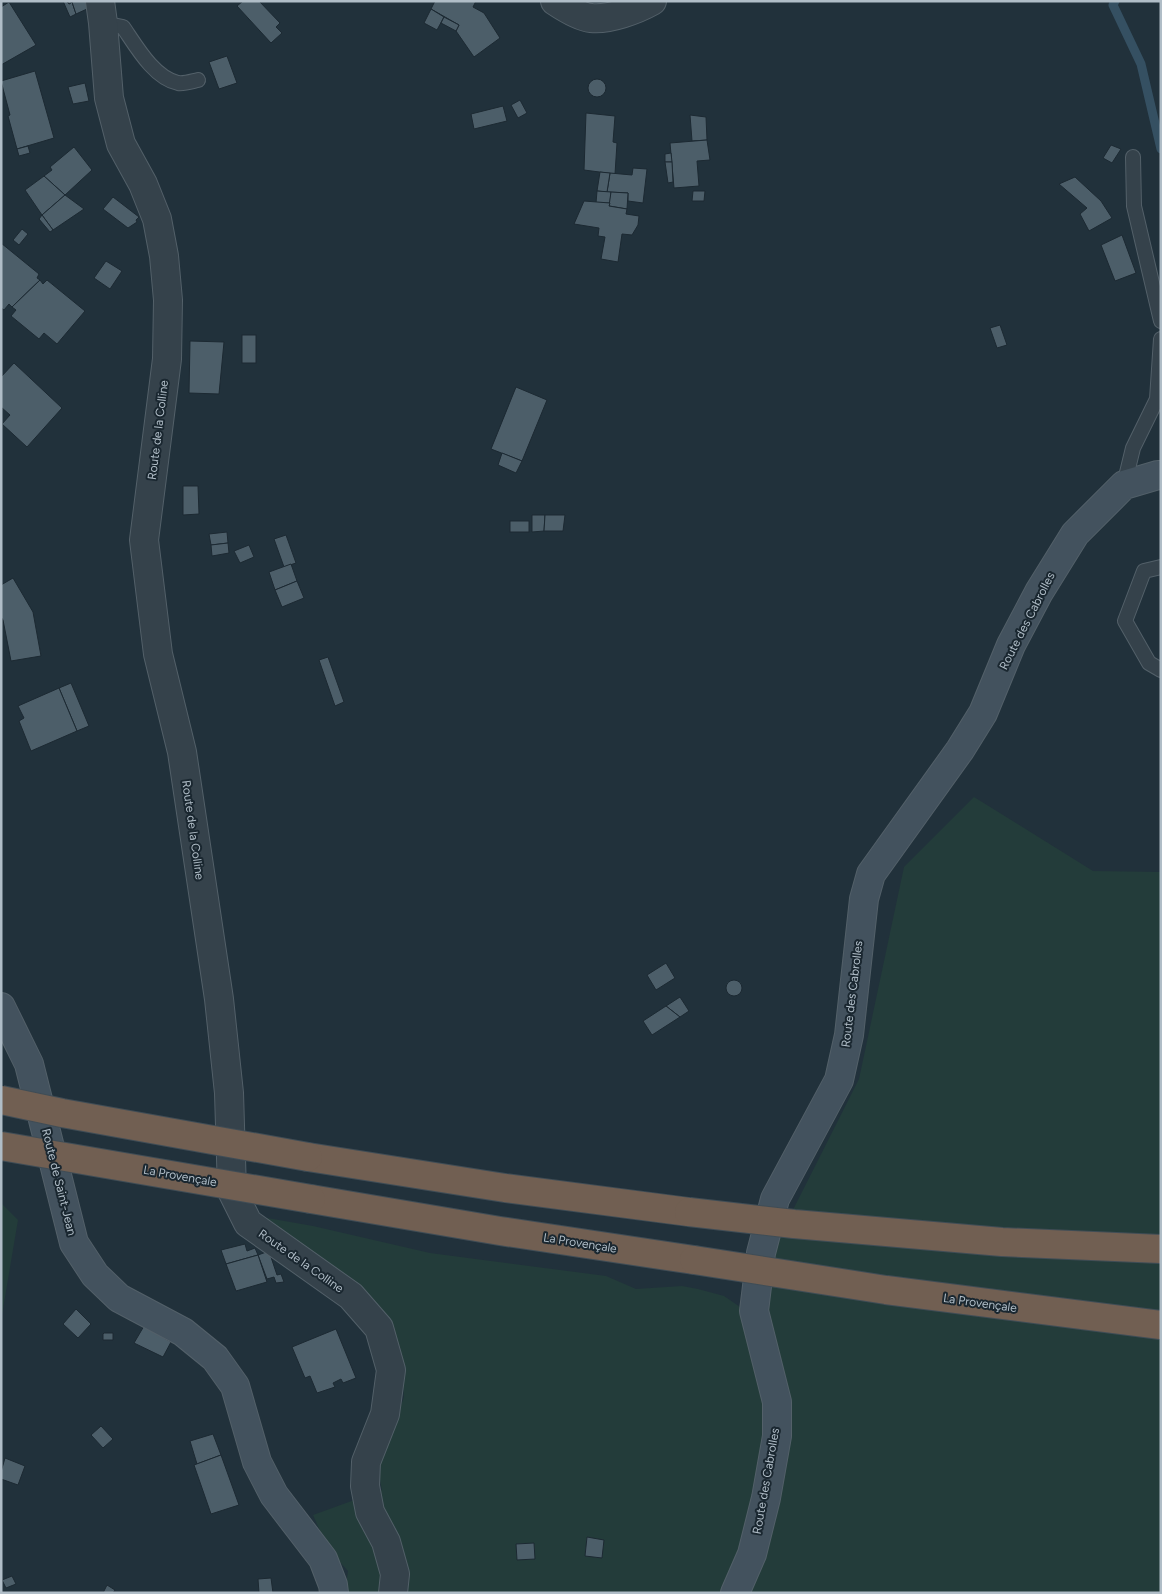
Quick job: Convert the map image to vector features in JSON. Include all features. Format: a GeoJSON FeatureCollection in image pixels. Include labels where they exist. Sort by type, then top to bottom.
{"type":"FeatureCollection","features":[{"type":"Feature","properties":{"kind":"highway"},"geometry":{"type":"LineString","coordinates":[[1,1100],[72,1115],[308,1157],[505,1188],[689,1212],[804,1225],[1002,1242],[1161,1249]]}},
{"type":"Feature","properties":{"kind":"highway","name":"La Provençale"},"geometry":{"type":"LineString","coordinates":[[1,1146],[500,1231],[904,1292],[1161,1326]]}},
{"type":"Feature","properties":{"kind":"street"},"geometry":{"type":"LineString","coordinates":[[555,1],[590,18],[605,17],[629,11],[652,1]]}},
{"type":"Feature","properties":{"kind":"street","name":"Route de la Colline"},"geometry":{"type":"LineString","coordinates":[[102,12],[109,98],[121,144],[143,184],[157,219],[164,256],[168,300],[167,359],[144,540],[158,654],[182,752],[219,999],[229,1092],[232,1191],[248,1223],[351,1296],[379,1328],[391,1370],[385,1414],[366,1462],[365,1486],[370,1512],[386,1542],[395,1574],[393,1593]]}},
{"type":"Feature","properties":{"kind":"street","name":"Route des Cabrolles"},"geometry":{"type":"LineString","coordinates":[[735,1593],[752,1554],[766,1498],[777,1436],[777,1402],[754,1311],[761,1253],[775,1199],[839,1080],[848,1035],[864,899],[871,874],[960,750],[983,712],[1011,645],[1039,592],[1075,534],[1124,485],[1161,475]]}},
{"type":"Feature","properties":{"kind":"street","name":"Route de Saint-Jean"},"geometry":{"type":"LineString","coordinates":[[1,1007],[29,1064],[74,1243],[95,1275],[120,1298],[184,1332],[215,1358],[235,1386],[257,1462],[265,1478],[274,1495],[323,1559],[333,1585],[334,1593]]}},
{"type":"Feature","properties":{"kind":"lane"},"geometry":{"type":"LineString","coordinates":[[102,12],[123,27],[138,50],[156,72],[179,84],[198,80]]}},
{"type":"Feature","properties":{"kind":"lane"},"geometry":{"type":"LineString","coordinates":[[1133,157],[1134,206],[1161,321]]}},
{"type":"Feature","properties":{"kind":"lane"},"geometry":{"type":"LineString","coordinates":[[1124,485],[1133,448],[1157,399],[1161,339]]}},
{"type":"Feature","properties":{"kind":"lane"},"geometry":{"type":"LineString","coordinates":[[1161,567],[1144,571],[1125,621],[1149,663],[1161,670]]}},
{"type":"Feature","properties":{"kind":"green space"},"geometry":{"type":"Polygon","coordinates":[[[974,797],[1093,871],[1161,872],[1161,1593],[345,1593],[348,1571],[328,1549],[313,1515],[382,1490],[378,1471],[404,1397],[400,1347],[382,1317],[256,1216],[313,1226],[430,1253],[606,1276],[636,1289],[682,1286],[698,1289],[724,1296],[743,1309],[859,1079],[904,867],[974,797]]]}},
{"type":"Feature","properties":{"kind":"green space"},"geometry":{"type":"Polygon","coordinates":[[[1,1203],[18,1220],[1,1321],[1,1203]]]}},
{"type":"Feature","properties":{"kind":"building"},"geometry":{"type":"Polygon","coordinates":[[[63,1],[67,1],[69,4],[72,2],[76,14],[70,17],[63,1]]]}},
{"type":"Feature","properties":{"kind":"building"},"geometry":{"type":"Polygon","coordinates":[[[67,1],[86,1],[87,9],[76,14],[72,2],[69,4],[67,1]]]}},
{"type":"Feature","properties":{"kind":"building"},"geometry":{"type":"Polygon","coordinates":[[[243,1],[259,1],[280,23],[276,27],[282,33],[271,43],[237,6],[243,1]]]}},
{"type":"Feature","properties":{"kind":"building"},"geometry":{"type":"Polygon","coordinates":[[[435,1],[476,1],[473,7],[484,13],[500,38],[474,57],[456,31],[459,25],[431,9],[435,1]]]}},
{"type":"Feature","properties":{"kind":"building"},"geometry":{"type":"Polygon","coordinates":[[[9,2],[36,45],[1,65],[1,7],[9,2]]]}},
{"type":"Feature","properties":{"kind":"building"},"geometry":{"type":"Polygon","coordinates":[[[431,9],[444,17],[437,30],[424,23],[431,9]]]}},
{"type":"Feature","properties":{"kind":"building"},"geometry":{"type":"Polygon","coordinates":[[[444,17],[459,25],[456,31],[441,23],[444,17]]]}},
{"type":"Feature","properties":{"kind":"building"},"geometry":{"type":"Polygon","coordinates":[[[227,56],[237,83],[219,89],[209,62],[227,56]]]}},
{"type":"Feature","properties":{"kind":"building"},"geometry":{"type":"Polygon","coordinates":[[[35,71],[54,138],[17,149],[1,81],[35,71]]]}},
{"type":"Feature","properties":{"kind":"building"},"geometry":{"type":"Polygon","coordinates":[[[597,79],[603,82],[606,88],[603,94],[597,97],[591,94],[588,88],[591,82],[597,79]]]}},
{"type":"Feature","properties":{"kind":"building"},"geometry":{"type":"Polygon","coordinates":[[[85,83],[89,101],[73,104],[68,87],[85,83]]]}},
{"type":"Feature","properties":{"kind":"building"},"geometry":{"type":"Polygon","coordinates":[[[520,100],[527,113],[518,118],[511,105],[520,100]]]}},
{"type":"Feature","properties":{"kind":"building"},"geometry":{"type":"Polygon","coordinates":[[[503,106],[507,121],[474,129],[471,114],[503,106]]]}},
{"type":"Feature","properties":{"kind":"building"},"geometry":{"type":"Polygon","coordinates":[[[586,113],[615,116],[613,142],[617,143],[615,174],[584,170],[586,113]]]}},
{"type":"Feature","properties":{"kind":"building"},"geometry":{"type":"Polygon","coordinates":[[[690,115],[706,117],[707,140],[692,141],[690,115]]]}},
{"type":"Feature","properties":{"kind":"building"},"geometry":{"type":"Polygon","coordinates":[[[707,140],[710,160],[697,161],[699,186],[674,188],[670,143],[707,140]]]}},
{"type":"Feature","properties":{"kind":"building"},"geometry":{"type":"Polygon","coordinates":[[[1111,145],[1121,149],[1112,163],[1103,158],[1111,145]]]}},
{"type":"Feature","properties":{"kind":"building"},"geometry":{"type":"Polygon","coordinates":[[[28,146],[30,153],[19,156],[17,149],[28,146]]]}},
{"type":"Feature","properties":{"kind":"building"},"geometry":{"type":"Polygon","coordinates":[[[74,147],[92,170],[65,195],[44,176],[52,170],[50,167],[74,147]]]}},
{"type":"Feature","properties":{"kind":"building"},"geometry":{"type":"Polygon","coordinates":[[[671,153],[672,162],[665,162],[665,154],[671,153]]]}},
{"type":"Feature","properties":{"kind":"building"},"geometry":{"type":"Polygon","coordinates":[[[665,162],[672,162],[673,182],[668,183],[665,162]]]}},
{"type":"Feature","properties":{"kind":"building"},"geometry":{"type":"Polygon","coordinates":[[[633,168],[647,169],[643,203],[628,201],[628,193],[607,192],[610,173],[632,175],[633,168]]]}},
{"type":"Feature","properties":{"kind":"building"},"geometry":{"type":"Polygon","coordinates":[[[600,172],[610,173],[607,192],[597,191],[600,172]]]}},
{"type":"Feature","properties":{"kind":"building"},"geometry":{"type":"Polygon","coordinates":[[[44,176],[65,195],[42,215],[25,190],[44,176]]]}},
{"type":"Feature","properties":{"kind":"building"},"geometry":{"type":"Polygon","coordinates":[[[1075,177],[1101,201],[1112,218],[1089,231],[1080,214],[1087,208],[1059,184],[1075,177]]]}},
{"type":"Feature","properties":{"kind":"building"},"geometry":{"type":"Polygon","coordinates":[[[597,191],[611,192],[610,203],[596,203],[597,191]]]}},
{"type":"Feature","properties":{"kind":"building"},"geometry":{"type":"Polygon","coordinates":[[[693,191],[705,191],[704,201],[692,201],[693,191]]]}},
{"type":"Feature","properties":{"kind":"building"},"geometry":{"type":"Polygon","coordinates":[[[611,192],[628,193],[627,209],[609,206],[611,192]]]}},
{"type":"Feature","properties":{"kind":"building"},"geometry":{"type":"Polygon","coordinates":[[[65,195],[84,209],[53,230],[42,215],[65,195]]]}},
{"type":"Feature","properties":{"kind":"building"},"geometry":{"type":"Polygon","coordinates":[[[113,197],[139,217],[136,220],[137,222],[128,228],[103,209],[113,197]]]}},
{"type":"Feature","properties":{"kind":"building"},"geometry":{"type":"Polygon","coordinates":[[[584,201],[610,203],[609,206],[627,209],[626,214],[639,216],[638,225],[632,235],[622,234],[618,262],[601,259],[605,237],[598,236],[599,228],[574,224],[584,201]]]}},
{"type":"Feature","properties":{"kind":"building"},"geometry":{"type":"Polygon","coordinates":[[[42,215],[53,230],[50,232],[39,219],[42,215]]]}},
{"type":"Feature","properties":{"kind":"building"},"geometry":{"type":"Polygon","coordinates":[[[22,229],[28,234],[19,245],[13,240],[22,229]]]}},
{"type":"Feature","properties":{"kind":"building"},"geometry":{"type":"Polygon","coordinates":[[[1122,235],[1136,273],[1115,281],[1101,245],[1122,235]]]}},
{"type":"Feature","properties":{"kind":"building"},"geometry":{"type":"Polygon","coordinates":[[[1,243],[39,274],[37,278],[40,280],[12,307],[9,304],[4,310],[1,308],[1,243]]]}},
{"type":"Feature","properties":{"kind":"building"},"geometry":{"type":"Polygon","coordinates":[[[106,261],[122,271],[110,289],[94,278],[106,261]]]}},
{"type":"Feature","properties":{"kind":"building"},"geometry":{"type":"Polygon","coordinates":[[[40,280],[43,284],[47,280],[85,311],[57,344],[44,333],[39,339],[11,316],[16,310],[12,307],[40,280]]]}},
{"type":"Feature","properties":{"kind":"building"},"geometry":{"type":"Polygon","coordinates":[[[1000,325],[1007,345],[997,348],[990,328],[1000,325]]]}},
{"type":"Feature","properties":{"kind":"building"},"geometry":{"type":"Polygon","coordinates":[[[242,335],[256,335],[256,363],[242,363],[242,335]]]}},
{"type":"Feature","properties":{"kind":"building"},"geometry":{"type":"Polygon","coordinates":[[[190,341],[224,342],[219,394],[189,393],[190,341]]]}},
{"type":"Feature","properties":{"kind":"building"},"geometry":{"type":"Polygon","coordinates":[[[14,363],[62,408],[27,447],[2,424],[10,415],[1,407],[1,377],[14,363]]]}},
{"type":"Feature","properties":{"kind":"building"},"geometry":{"type":"Polygon","coordinates":[[[516,387],[547,400],[522,461],[491,449],[516,387]]]}},
{"type":"Feature","properties":{"kind":"building"},"geometry":{"type":"Polygon","coordinates":[[[502,453],[522,461],[516,473],[498,465],[502,453]]]}},
{"type":"Feature","properties":{"kind":"building"},"geometry":{"type":"Polygon","coordinates":[[[183,486],[198,486],[199,514],[183,515],[183,486]]]}},
{"type":"Feature","properties":{"kind":"building"},"geometry":{"type":"Polygon","coordinates":[[[532,515],[545,515],[544,531],[532,532],[532,515]]]}},
{"type":"Feature","properties":{"kind":"building"},"geometry":{"type":"Polygon","coordinates":[[[545,515],[565,515],[563,531],[544,531],[545,515]]]}},
{"type":"Feature","properties":{"kind":"building"},"geometry":{"type":"Polygon","coordinates":[[[510,521],[529,521],[529,532],[510,532],[510,521]]]}},
{"type":"Feature","properties":{"kind":"building"},"geometry":{"type":"Polygon","coordinates":[[[227,532],[228,543],[211,545],[209,534],[227,532]]]}},
{"type":"Feature","properties":{"kind":"building"},"geometry":{"type":"Polygon","coordinates":[[[286,535],[296,563],[284,567],[274,539],[286,535]]]}},
{"type":"Feature","properties":{"kind":"building"},"geometry":{"type":"Polygon","coordinates":[[[228,543],[229,553],[212,556],[211,545],[228,543]]]}},
{"type":"Feature","properties":{"kind":"building"},"geometry":{"type":"Polygon","coordinates":[[[249,545],[254,557],[240,563],[234,551],[249,545]]]}},
{"type":"Feature","properties":{"kind":"building"},"geometry":{"type":"Polygon","coordinates":[[[291,564],[297,581],[275,590],[269,572],[291,564]]]}},
{"type":"Feature","properties":{"kind":"building"},"geometry":{"type":"Polygon","coordinates":[[[13,578],[33,612],[41,656],[11,661],[1,617],[1,585],[13,578]]]}},
{"type":"Feature","properties":{"kind":"building"},"geometry":{"type":"Polygon","coordinates":[[[297,581],[304,598],[282,607],[275,590],[297,581]]]}},
{"type":"Feature","properties":{"kind":"building"},"geometry":{"type":"Polygon","coordinates":[[[328,657],[344,702],[335,706],[319,660],[328,657]]]}},
{"type":"Feature","properties":{"kind":"building"},"geometry":{"type":"Polygon","coordinates":[[[71,683],[89,726],[77,731],[59,688],[71,683]]]}},
{"type":"Feature","properties":{"kind":"building"},"geometry":{"type":"Polygon","coordinates":[[[59,688],[77,731],[31,751],[19,721],[24,718],[18,706],[59,688]]]}},
{"type":"Feature","properties":{"kind":"building"},"geometry":{"type":"Polygon","coordinates":[[[666,963],[675,978],[656,990],[647,975],[666,963]]]}},
{"type":"Feature","properties":{"kind":"building"},"geometry":{"type":"Polygon","coordinates":[[[731,980],[737,980],[742,985],[740,994],[731,996],[726,991],[726,985],[731,980]]]}},
{"type":"Feature","properties":{"kind":"building"},"geometry":{"type":"Polygon","coordinates":[[[680,997],[689,1011],[680,1017],[666,1006],[680,997]]]}},
{"type":"Feature","properties":{"kind":"building"},"geometry":{"type":"Polygon","coordinates":[[[666,1006],[680,1017],[652,1035],[643,1021],[666,1006]]]}},
{"type":"Feature","properties":{"kind":"building"},"geometry":{"type":"Polygon","coordinates":[[[245,1244],[247,1251],[255,1248],[258,1255],[226,1264],[221,1250],[245,1244]]]}},
{"type":"Feature","properties":{"kind":"building"},"geometry":{"type":"Polygon","coordinates":[[[269,1251],[277,1275],[281,1274],[284,1282],[276,1283],[274,1277],[267,1279],[258,1255],[269,1251]]]}},
{"type":"Feature","properties":{"kind":"building"},"geometry":{"type":"Polygon","coordinates":[[[258,1255],[267,1282],[236,1291],[226,1264],[258,1255]]]}},
{"type":"Feature","properties":{"kind":"building"},"geometry":{"type":"Polygon","coordinates":[[[76,1309],[91,1324],[78,1338],[63,1324],[76,1309]]]}},
{"type":"Feature","properties":{"kind":"building"},"geometry":{"type":"Polygon","coordinates":[[[144,1326],[171,1342],[163,1357],[134,1343],[144,1326]]]}},
{"type":"Feature","properties":{"kind":"building"},"geometry":{"type":"Polygon","coordinates":[[[336,1329],[356,1378],[343,1383],[341,1379],[333,1383],[335,1387],[317,1393],[310,1376],[305,1378],[292,1347],[336,1329]]]}},
{"type":"Feature","properties":{"kind":"building"},"geometry":{"type":"Polygon","coordinates":[[[104,1333],[113,1333],[113,1340],[103,1340],[104,1333]]]}},
{"type":"Feature","properties":{"kind":"building"},"geometry":{"type":"Polygon","coordinates":[[[101,1426],[113,1439],[103,1448],[91,1435],[101,1426]]]}},
{"type":"Feature","properties":{"kind":"building"},"geometry":{"type":"Polygon","coordinates":[[[213,1434],[221,1455],[197,1464],[190,1441],[213,1434]]]}},
{"type":"Feature","properties":{"kind":"building"},"geometry":{"type":"Polygon","coordinates":[[[221,1455],[239,1505],[211,1514],[194,1465],[221,1455]]]}},
{"type":"Feature","properties":{"kind":"building"},"geometry":{"type":"Polygon","coordinates":[[[5,1458],[25,1466],[18,1485],[1,1479],[5,1458]]]}},
{"type":"Feature","properties":{"kind":"building"},"geometry":{"type":"Polygon","coordinates":[[[587,1537],[604,1540],[602,1558],[585,1556],[587,1537]]]}},
{"type":"Feature","properties":{"kind":"building"},"geometry":{"type":"Polygon","coordinates":[[[534,1543],[535,1559],[517,1560],[516,1544],[534,1543]]]}},
{"type":"Feature","properties":{"kind":"building"},"geometry":{"type":"Polygon","coordinates":[[[12,1576],[16,1584],[6,1588],[2,1580],[12,1576]]]}},
{"type":"Feature","properties":{"kind":"building"},"geometry":{"type":"Polygon","coordinates":[[[271,1578],[273,1593],[259,1593],[258,1579],[271,1578]]]}},
{"type":"Feature","properties":{"kind":"building"},"geometry":{"type":"Polygon","coordinates":[[[107,1585],[115,1590],[113,1593],[103,1593],[107,1585]]]}},
{"type":"Feature","properties":{"kind":"waterway"},"geometry":{"type":"LineString","coordinates":[[1115,1],[1113,5],[1141,64],[1161,149]]}}]}
